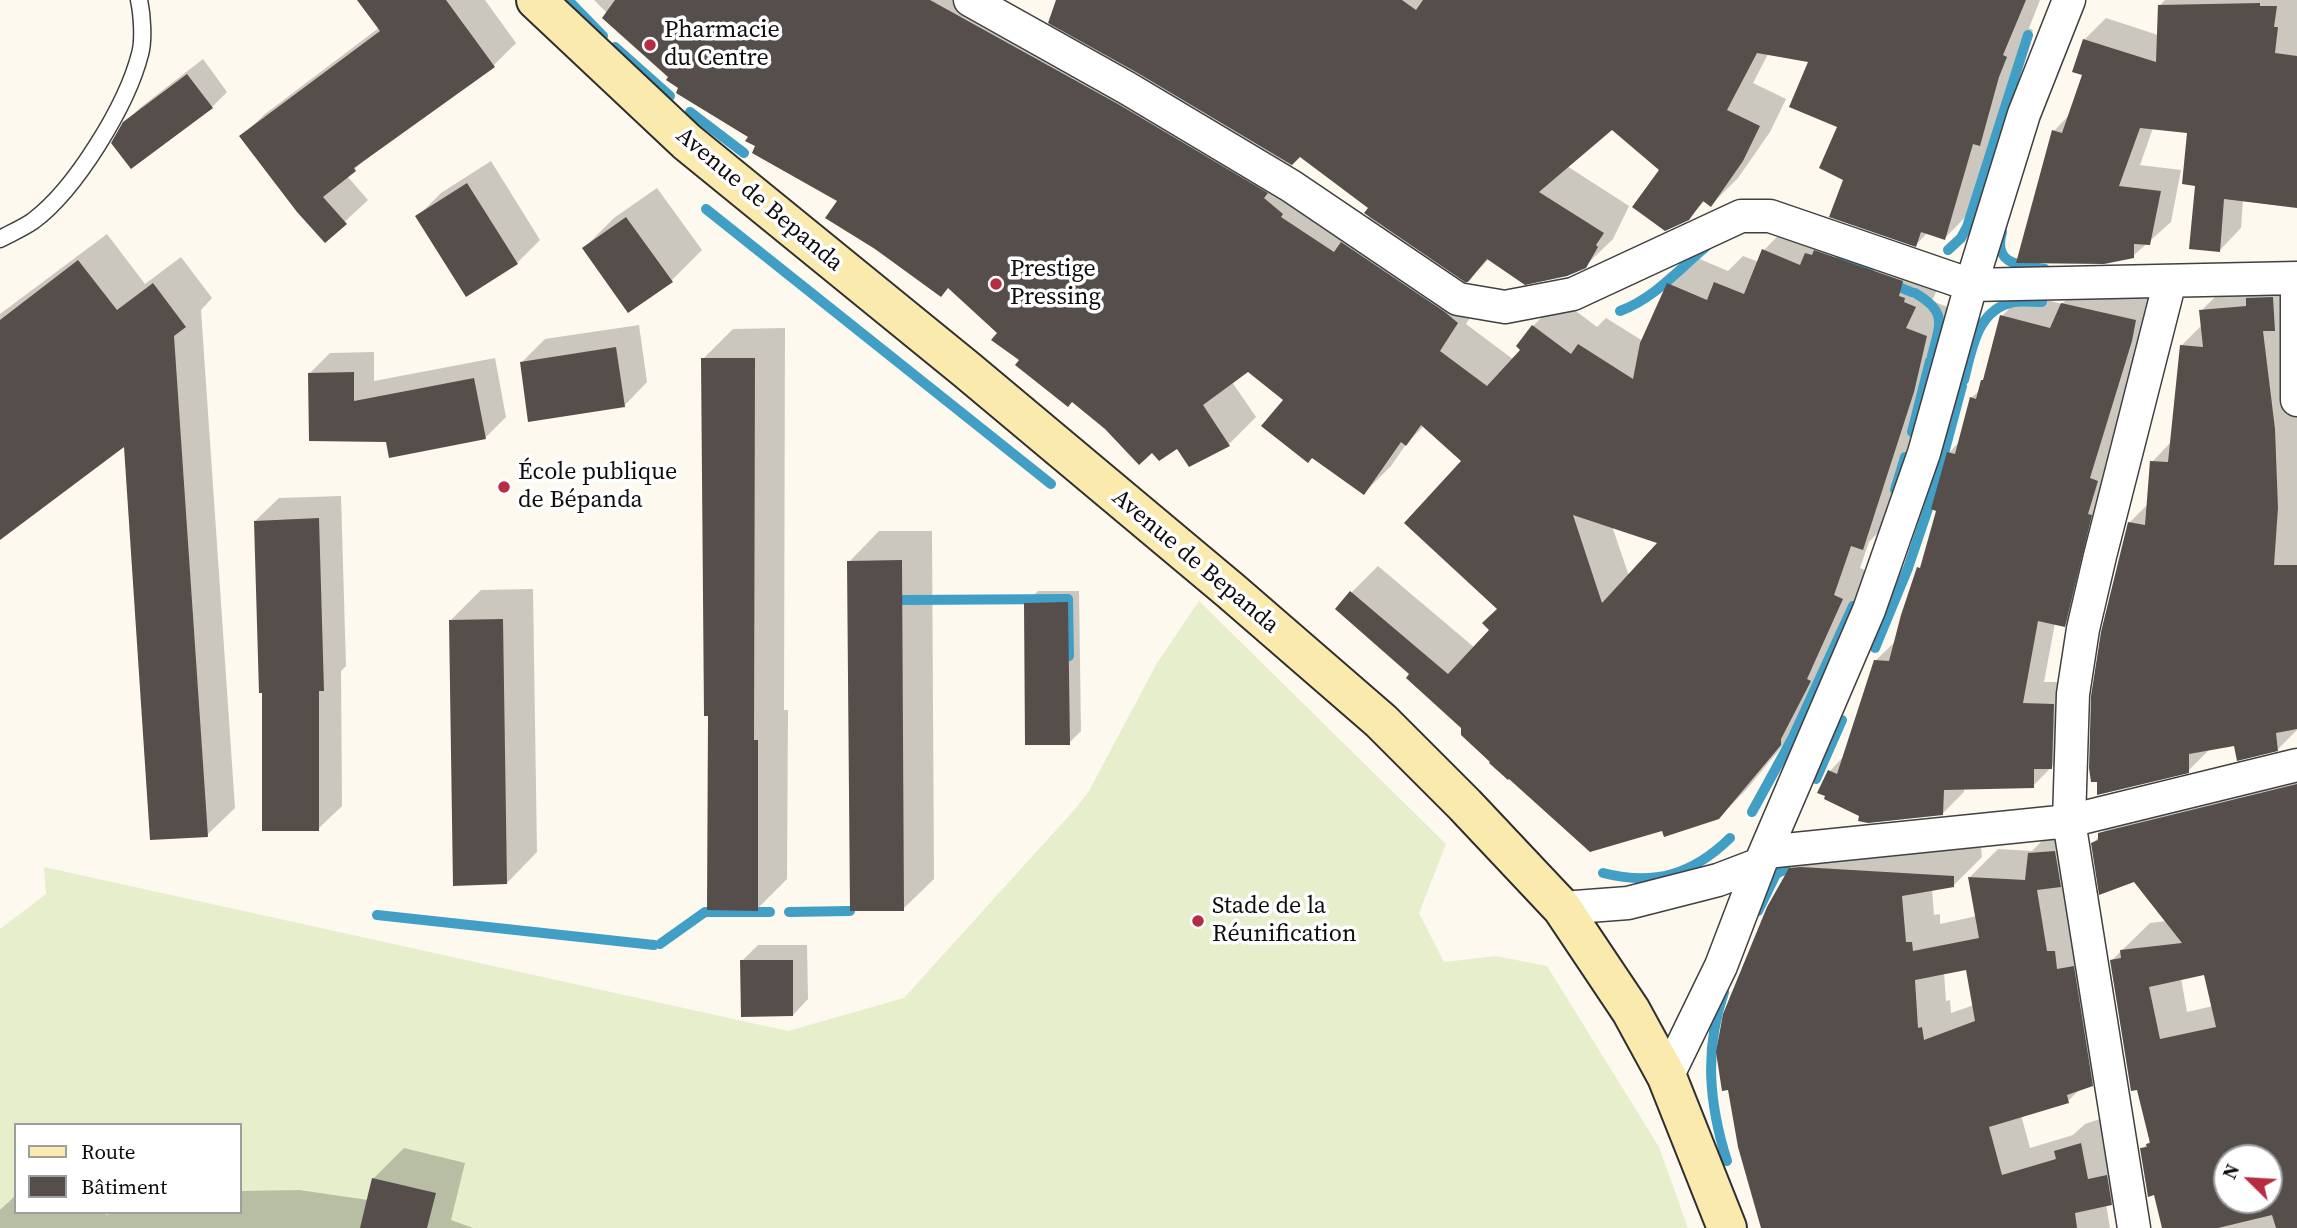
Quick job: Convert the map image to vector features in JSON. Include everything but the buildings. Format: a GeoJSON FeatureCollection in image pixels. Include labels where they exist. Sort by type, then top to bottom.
{"type":"FeatureCollection","features":[{"type":"Feature","properties":{"kind":"main road","name":"Avenue de Bepanda"},"geometry":{"type":"LineString","coordinates":[[536,0],[687,142],[967,370],[1241,600],[1381,721],[1465,804],[1562,908],[1631,1011],[1667,1077],[1727,1228]]}},
{"type":"Feature","properties":{"kind":"street"},"geometry":{"type":"LineString","coordinates":[[970,0],[1127,88],[1291,186],[1458,299],[1505,307],[1573,294],[1741,216],[1770,216],[1971,285],[2297,278],[2297,400]]}},
{"type":"Feature","properties":{"kind":"street"},"geometry":{"type":"LineString","coordinates":[[1667,1077],[1721,966],[1763,858],[1869,610],[1924,453],[1971,285],[2024,114],[2069,0]]}},
{"type":"Feature","properties":{"kind":"street"},"geometry":{"type":"LineString","coordinates":[[2134,1228],[2069,821],[2073,694],[2083,629],[2170,281]]}},
{"type":"Feature","properties":{"kind":"street"},"geometry":{"type":"LineString","coordinates":[[1562,908],[1628,903],[1718,880],[1763,858],[2069,821],[2297,765]]}},
{"type":"Feature","properties":{"kind":"lane"},"geometry":{"type":"LineString","coordinates":[[0,239],[33,221],[60,196],[126,96],[141,51],[139,0]]}},
{"type":"Feature","properties":{"kind":"green space","name":"Stade de la Réunification"},"geometry":{"type":"Polygon","coordinates":[[[1199,601],[1446,844],[1419,913],[1444,962],[1496,956],[1547,966],[1659,1147],[1688,1228],[0,1228],[0,929],[46,894],[44,867],[788,1031],[904,998],[1089,791],[1157,663],[1199,601]]]}},
{"type":"Feature","properties":{"kind":"waterway"},"geometry":{"type":"LineString","coordinates":[[568,0],[603,36]]}},
{"type":"Feature","properties":{"kind":"waterway"},"geometry":{"type":"LineString","coordinates":[[1948,250],[1961,238],[1967,227],[2028,35]]}},
{"type":"Feature","properties":{"kind":"waterway"},"geometry":{"type":"LineString","coordinates":[[615,47],[670,96]]}},
{"type":"Feature","properties":{"kind":"waterway"},"geometry":{"type":"LineString","coordinates":[[690,112],[744,153]]}},
{"type":"Feature","properties":{"kind":"waterway"},"geometry":{"type":"LineString","coordinates":[[706,209],[1051,484]]}},
{"type":"Feature","properties":{"kind":"waterway"},"geometry":{"type":"LineString","coordinates":[[2002,232],[2001,252],[2005,258],[2011,262],[2045,269]]}},
{"type":"Feature","properties":{"kind":"waterway"},"geometry":{"type":"LineString","coordinates":[[1620,311],[1656,291],[1707,246]]}},
{"type":"Feature","properties":{"kind":"waterway"},"geometry":{"type":"LineString","coordinates":[[1840,255],[1869,272]]}},
{"type":"Feature","properties":{"kind":"waterway"},"geometry":{"type":"LineString","coordinates":[[1892,284],[1911,292]]}},
{"type":"Feature","properties":{"kind":"waterway"},"geometry":{"type":"LineString","coordinates":[[1915,293],[1933,306],[1939,320],[1932,356]]}},
{"type":"Feature","properties":{"kind":"waterway"},"geometry":{"type":"LineString","coordinates":[[1964,380],[1978,332],[1992,313],[2014,302],[2042,302]]}},
{"type":"Feature","properties":{"kind":"waterway"},"geometry":{"type":"LineString","coordinates":[[1912,432],[1930,361]]}},
{"type":"Feature","properties":{"kind":"waterway"},"geometry":{"type":"LineString","coordinates":[[1875,648],[1908,568],[1934,491],[1962,386]]}},
{"type":"Feature","properties":{"kind":"waterway"},"geometry":{"type":"LineString","coordinates":[[1895,490],[1905,457]]}},
{"type":"Feature","properties":{"kind":"waterway"},"geometry":{"type":"LineString","coordinates":[[903,600],[1068,599],[1069,656]]}},
{"type":"Feature","properties":{"kind":"waterway"},"geometry":{"type":"LineString","coordinates":[[1752,812],[1792,739],[1853,606]]}},
{"type":"Feature","properties":{"kind":"waterway"},"geometry":{"type":"LineString","coordinates":[[1816,779],[1842,720]]}},
{"type":"Feature","properties":{"kind":"waterway"},"geometry":{"type":"LineString","coordinates":[[1603,873],[1639,878],[1671,874],[1701,861],[1730,838]]}},
{"type":"Feature","properties":{"kind":"waterway"},"geometry":{"type":"LineString","coordinates":[[1758,911],[1776,874],[1786,869]]}},
{"type":"Feature","properties":{"kind":"waterway"},"geometry":{"type":"LineString","coordinates":[[789,912],[850,911]]}},
{"type":"Feature","properties":{"kind":"waterway"},"geometry":{"type":"LineString","coordinates":[[660,944],[705,912],[770,912]]}},
{"type":"Feature","properties":{"kind":"waterway"},"geometry":{"type":"LineString","coordinates":[[377,915],[654,945]]}},
{"type":"Feature","properties":{"kind":"waterway"},"geometry":{"type":"LineString","coordinates":[[1724,992],[1714,1035],[1711,1077],[1716,1119],[1727,1161]]}},
{"type":"Feature","properties":{"kind":"place","name":"Pharmacie du Centre"},"geometry":{"type":"Point","coordinates":[650,45]}},
{"type":"Feature","properties":{"kind":"place","name":"Prestige Pressing"},"geometry":{"type":"Point","coordinates":[996,284]}},
{"type":"Feature","properties":{"kind":"place","name":"École publique de Bépanda"},"geometry":{"type":"Point","coordinates":[504,487]}},
{"type":"Feature","properties":{"kind":"place","name":"Stade de la Réunification"},"geometry":{"type":"Point","coordinates":[1198,921]}}]}
